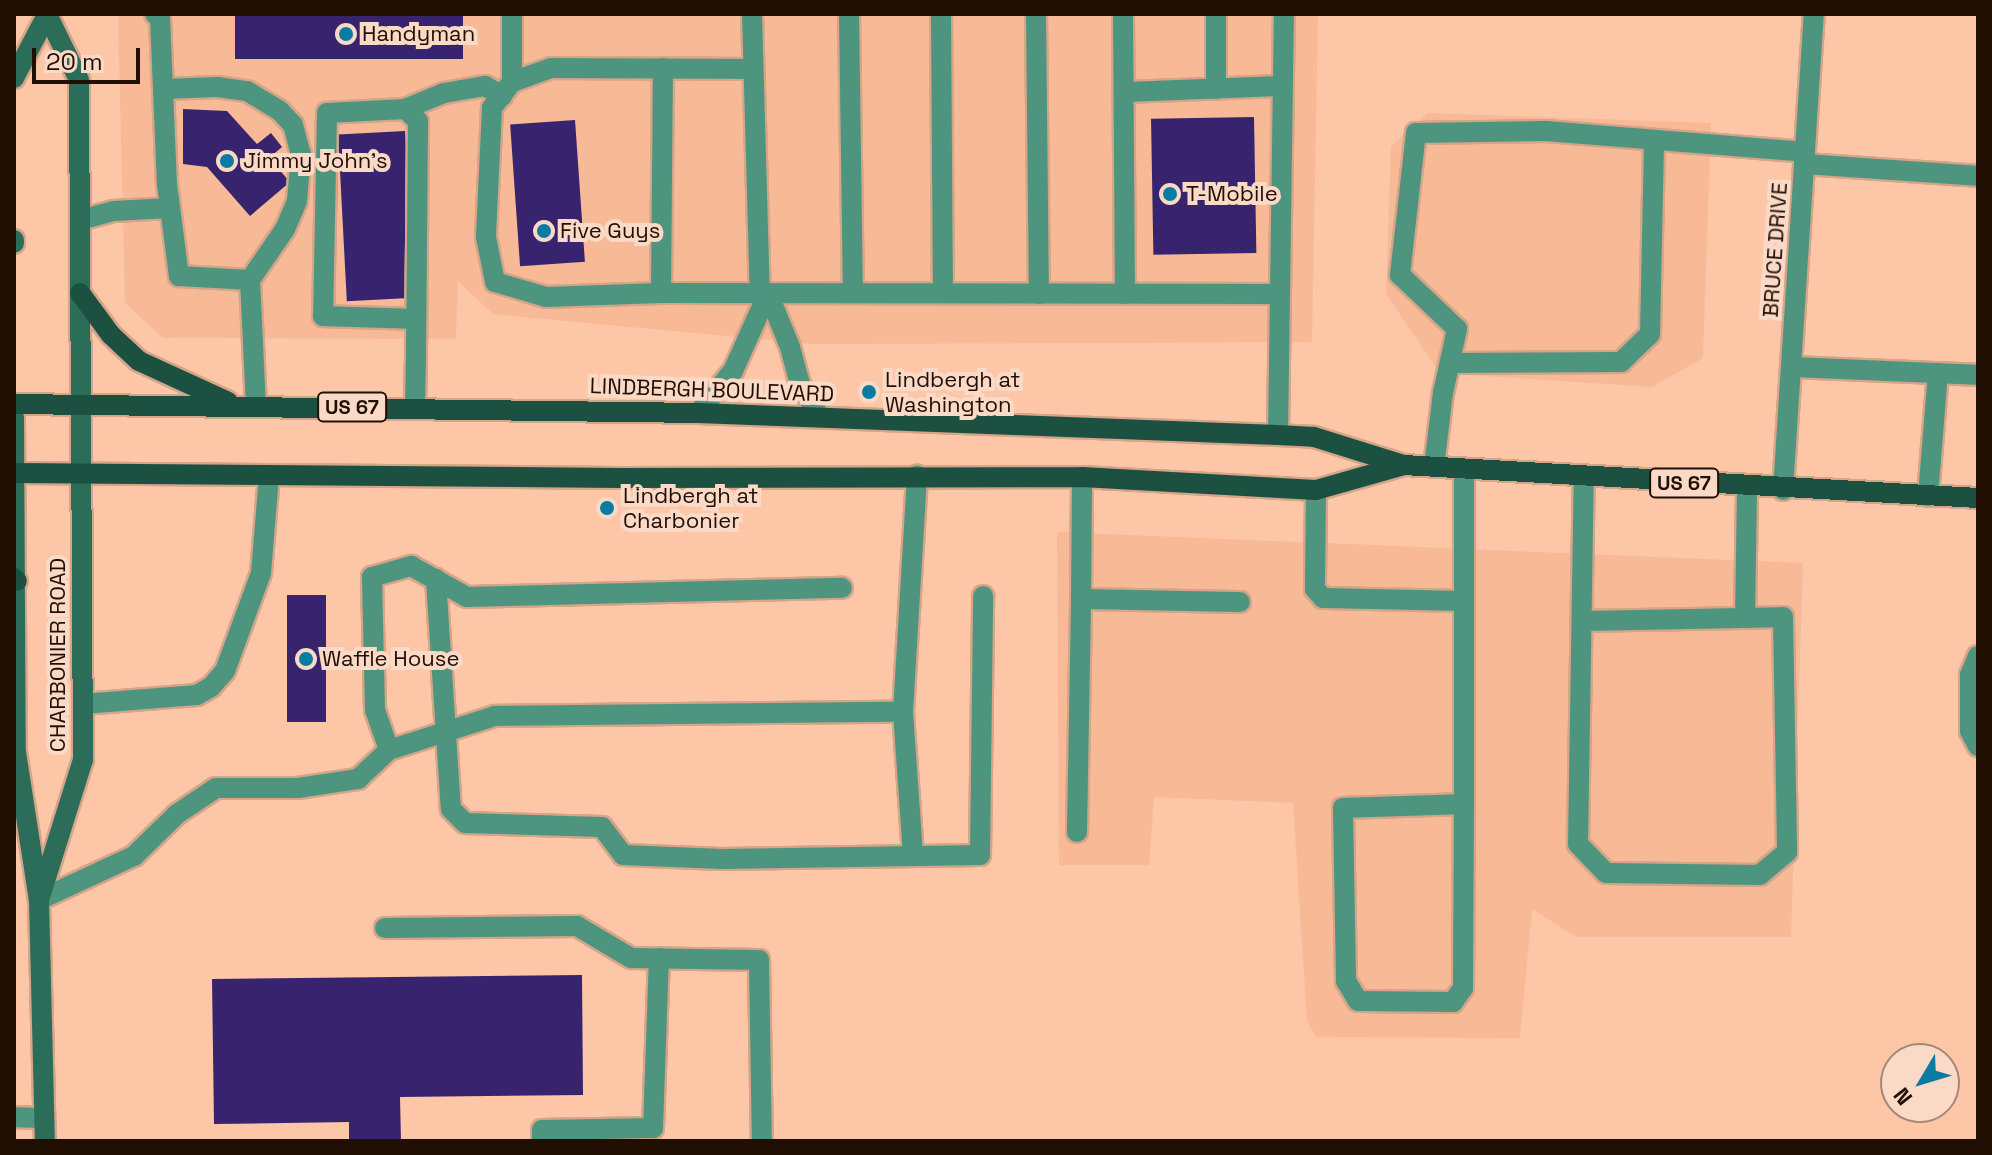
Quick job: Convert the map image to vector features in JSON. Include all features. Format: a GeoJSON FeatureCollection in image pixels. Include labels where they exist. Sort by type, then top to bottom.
{"type":"FeatureCollection","features":[{"type":"Feature","properties":{"kind":"main road"},"geometry":{"type":"LineString","coordinates":[[14,78],[47,14]]}},
{"type":"Feature","properties":{"kind":"main road","name":"CHARBONIER ROAD"},"geometry":{"type":"LineString","coordinates":[[39,900],[83,760],[79,80],[47,14]]}},
{"type":"Feature","properties":{"kind":"main road"},"geometry":{"type":"LineString","coordinates":[[80,293],[111,335],[139,361],[246,405]]}},
{"type":"Feature","properties":{"kind":"main road","name":"LINDBERGH BOULEVARD"},"geometry":{"type":"LineString","coordinates":[[14,404],[698,413],[1278,435],[1314,437],[1404,465],[1584,477]]}},
{"type":"Feature","properties":{"kind":"main road","name":"CHARBONIER ROAD"},"geometry":{"type":"LineString","coordinates":[[14,417],[15,752],[39,900],[45,1141]]}},
{"type":"Feature","properties":{"kind":"main road","name":"LINDBERGH BOULEVARD"},"geometry":{"type":"LineString","coordinates":[[14,473],[635,478],[1082,477],[1316,490],[1404,465]]}},
{"type":"Feature","properties":{"kind":"main road","name":"US 67"},"geometry":{"type":"LineString","coordinates":[[1584,477],[1978,498]]}},
{"type":"Feature","properties":{"kind":"street"},"geometry":{"type":"LineString","coordinates":[[155,14],[160,18],[170,208],[179,276],[250,280]]}},
{"type":"Feature","properties":{"kind":"street"},"geometry":{"type":"LineString","coordinates":[[507,89],[512,14]]}},
{"type":"Feature","properties":{"kind":"street"},"geometry":{"type":"LineString","coordinates":[[752,14],[764,293],[790,347],[800,385],[819,416]]}},
{"type":"Feature","properties":{"kind":"street"},"geometry":{"type":"LineString","coordinates":[[849,14],[853,293]]}},
{"type":"Feature","properties":{"kind":"street"},"geometry":{"type":"LineString","coordinates":[[941,14],[943,293]]}},
{"type":"Feature","properties":{"kind":"street"},"geometry":{"type":"LineString","coordinates":[[1036,14],[1039,294]]}},
{"type":"Feature","properties":{"kind":"street"},"geometry":{"type":"LineString","coordinates":[[1123,14],[1125,294]]}},
{"type":"Feature","properties":{"kind":"street"},"geometry":{"type":"LineString","coordinates":[[1216,14],[1216,89]]}},
{"type":"Feature","properties":{"kind":"street"},"geometry":{"type":"LineString","coordinates":[[1278,435],[1284,14]]}},
{"type":"Feature","properties":{"kind":"street","name":"BRUCE DRIVE"},"geometry":{"type":"LineString","coordinates":[[1783,490],[1814,14]]}},
{"type":"Feature","properties":{"kind":"street"},"geometry":{"type":"LineString","coordinates":[[752,69],[551,68],[507,89],[492,108],[486,237],[495,282],[546,297],[661,293],[1279,294]]}},
{"type":"Feature","properties":{"kind":"street"},"geometry":{"type":"LineString","coordinates":[[661,293],[663,68]]}},
{"type":"Feature","properties":{"kind":"street"},"geometry":{"type":"LineString","coordinates":[[416,319],[323,316],[327,113],[405,109],[444,93],[485,86],[507,89]]}},
{"type":"Feature","properties":{"kind":"street"},"geometry":{"type":"LineString","coordinates":[[1124,92],[1282,86]]}},
{"type":"Feature","properties":{"kind":"street"},"geometry":{"type":"LineString","coordinates":[[163,89],[217,87],[247,91],[280,111],[293,125],[301,154],[297,201],[285,229],[250,280],[246,405]]}},
{"type":"Feature","properties":{"kind":"street"},"geometry":{"type":"LineString","coordinates":[[405,109],[418,121],[415,408]]}},
{"type":"Feature","properties":{"kind":"street"},"geometry":{"type":"LineString","coordinates":[[1434,467],[1457,329],[1400,275],[1416,133],[1566,133],[1978,176]]}},
{"type":"Feature","properties":{"kind":"street"},"geometry":{"type":"LineString","coordinates":[[1450,363],[1621,362],[1650,334],[1654,140]]}},
{"type":"Feature","properties":{"kind":"street"},"geometry":{"type":"LineString","coordinates":[[80,220],[114,211],[170,208]]}},
{"type":"Feature","properties":{"kind":"street"},"geometry":{"type":"LineString","coordinates":[[698,413],[733,371],[764,293]]}},
{"type":"Feature","properties":{"kind":"street"},"geometry":{"type":"LineString","coordinates":[[1791,367],[1978,375]]}},
{"type":"Feature","properties":{"kind":"street"},"geometry":{"type":"LineString","coordinates":[[1928,496],[1938,373]]}},
{"type":"Feature","properties":{"kind":"street"},"geometry":{"type":"LineString","coordinates":[[1464,469],[1464,804],[1463,988],[1453,1002],[1358,1001],[1346,981],[1343,808],[1464,804]]}},
{"type":"Feature","properties":{"kind":"street"},"geometry":{"type":"LineString","coordinates":[[83,704],[197,695],[211,687],[225,671],[261,573],[269,475]]}},
{"type":"Feature","properties":{"kind":"street"},"geometry":{"type":"LineString","coordinates":[[913,855],[903,712],[917,475]]}},
{"type":"Feature","properties":{"kind":"street"},"geometry":{"type":"LineString","coordinates":[[1077,832],[1082,477]]}},
{"type":"Feature","properties":{"kind":"street"},"geometry":{"type":"LineString","coordinates":[[1582,621],[1783,617],[1787,852],[1760,875],[1606,873],[1578,844],[1584,477]]}},
{"type":"Feature","properties":{"kind":"street"},"geometry":{"type":"LineString","coordinates":[[1745,618],[1747,488]]}},
{"type":"Feature","properties":{"kind":"street"},"geometry":{"type":"LineString","coordinates":[[1316,490],[1315,589],[1323,598],[1464,601]]}},
{"type":"Feature","properties":{"kind":"street"},"geometry":{"type":"LineString","coordinates":[[389,750],[375,710],[372,577],[411,566],[467,597],[842,588]]}},
{"type":"Feature","properties":{"kind":"street"},"geometry":{"type":"LineString","coordinates":[[436,579],[451,809],[465,823],[602,827],[623,855],[722,859],[980,855],[983,596]]}},
{"type":"Feature","properties":{"kind":"street"},"geometry":{"type":"LineString","coordinates":[[1081,599],[1240,602]]}},
{"type":"Feature","properties":{"kind":"street"},"geometry":{"type":"LineString","coordinates":[[1978,656],[1970,675],[1970,731],[1978,746]]}},
{"type":"Feature","properties":{"kind":"street"},"geometry":{"type":"LineString","coordinates":[[39,900],[134,856],[177,814],[216,788],[298,788],[358,779],[389,750],[495,716],[903,712]]}},
{"type":"Feature","properties":{"kind":"street"},"geometry":{"type":"LineString","coordinates":[[385,928],[577,926],[631,958],[759,960],[762,1141]]}},
{"type":"Feature","properties":{"kind":"street"},"geometry":{"type":"LineString","coordinates":[[542,1141],[542,1130],[653,1134],[659,958]]}},
{"type":"Feature","properties":{"kind":"street"},"geometry":{"type":"LineString","coordinates":[[14,1117],[44,1118]]}},
{"type":"Feature","properties":{"kind":"shaded area"},"geometry":{"type":"Polygon","coordinates":[[[118,14],[1318,14],[1312,342],[813,344],[493,314],[458,281],[456,339],[163,338],[125,303],[118,14]]]}},
{"type":"Feature","properties":{"kind":"shaded area"},"geometry":{"type":"Polygon","coordinates":[[[1427,113],[1711,123],[1703,358],[1652,387],[1440,373],[1386,294],[1391,147],[1427,113]]]}},
{"type":"Feature","properties":{"kind":"shaded area"},"geometry":{"type":"Polygon","coordinates":[[[1057,532],[1803,563],[1791,937],[1576,937],[1532,909],[1520,1038],[1316,1037],[1307,1021],[1293,803],[1154,797],[1149,865],[1059,865],[1057,532]]]}},
{"type":"Feature","properties":{"kind":"building","name":"Handyman"},"geometry":{"type":"Polygon","coordinates":[[[235,14],[463,14],[463,59],[235,59],[235,14]]]}},
{"type":"Feature","properties":{"kind":"building","name":"Jimmy John's"},"geometry":{"type":"Polygon","coordinates":[[[183,109],[227,111],[257,144],[271,133],[282,147],[269,158],[290,182],[250,216],[207,167],[183,164],[183,109]]]}},
{"type":"Feature","properties":{"kind":"building"},"geometry":{"type":"Polygon","coordinates":[[[1254,117],[1256,253],[1153,255],[1151,119],[1254,117]]]}},
{"type":"Feature","properties":{"kind":"building"},"geometry":{"type":"Polygon","coordinates":[[[575,120],[585,262],[520,266],[510,125],[575,120]]]}},
{"type":"Feature","properties":{"kind":"building"},"geometry":{"type":"Polygon","coordinates":[[[405,131],[414,298],[347,301],[338,135],[405,131]]]}},
{"type":"Feature","properties":{"kind":"building","name":"Waffle House"},"geometry":{"type":"Polygon","coordinates":[[[287,595],[326,595],[326,722],[287,722],[287,595]]]}},
{"type":"Feature","properties":{"kind":"building"},"geometry":{"type":"Polygon","coordinates":[[[582,975],[583,1095],[400,1097],[401,1141],[349,1141],[349,1122],[214,1124],[212,979],[582,975]]]}},
{"type":"Feature","properties":{"kind":"place","name":"Handyman"},"geometry":{"type":"Point","coordinates":[346,34]}},
{"type":"Feature","properties":{"kind":"place","name":"Jimmy John's"},"geometry":{"type":"Point","coordinates":[227,161]}},
{"type":"Feature","properties":{"kind":"place","name":"T-Mobile"},"geometry":{"type":"Point","coordinates":[1170,194]}},
{"type":"Feature","properties":{"kind":"place","name":"Five Guys"},"geometry":{"type":"Point","coordinates":[544,231]}},
{"type":"Feature","properties":{"kind":"place","name":"Lindbergh at Washington"},"geometry":{"type":"Point","coordinates":[869,392]}},
{"type":"Feature","properties":{"kind":"place","name":"Lindbergh at Charbonier"},"geometry":{"type":"Point","coordinates":[607,508]}},
{"type":"Feature","properties":{"kind":"place","name":"Waffle House"},"geometry":{"type":"Point","coordinates":[306,659]}}]}
